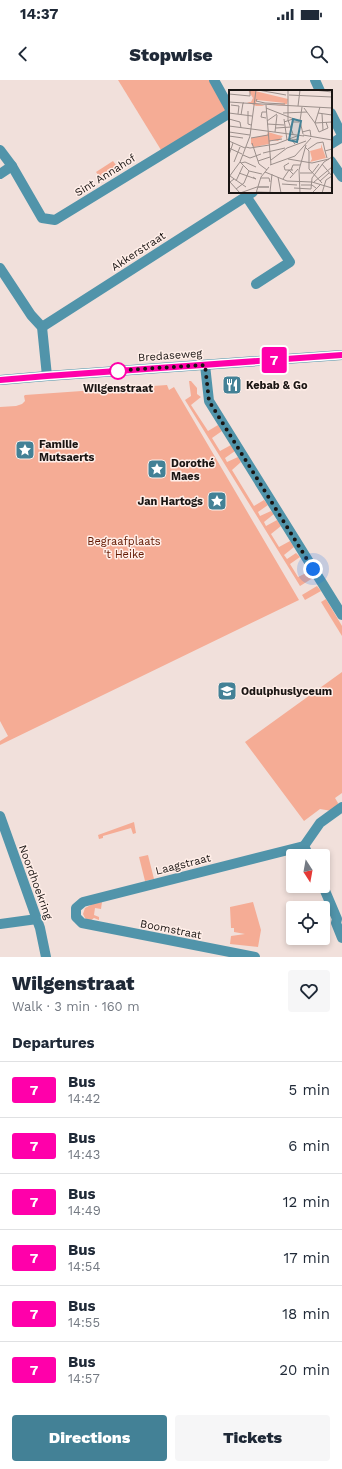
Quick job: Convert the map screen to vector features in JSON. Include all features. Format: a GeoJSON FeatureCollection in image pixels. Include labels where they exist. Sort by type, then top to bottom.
{"type":"FeatureCollection","features":[{"type":"Feature","properties":{"kind":"street"},"geometry":{"type":"LineString","coordinates":[[214,80],[229,107]]}},
{"type":"Feature","properties":{"kind":"street"},"geometry":{"type":"LineString","coordinates":[[315,80],[320,90]]}},
{"type":"Feature","properties":{"kind":"street","name":"Sint Annahof"},"geometry":{"type":"LineString","coordinates":[[0,150],[12,166],[42,218],[55,220],[229,113]]}},
{"type":"Feature","properties":{"kind":"street"},"geometry":{"type":"LineString","coordinates":[[332,115],[342,136],[332,143]]}},
{"type":"Feature","properties":{"kind":"street"},"geometry":{"type":"LineString","coordinates":[[332,163],[342,177]]}},
{"type":"Feature","properties":{"kind":"street"},"geometry":{"type":"LineString","coordinates":[[0,174],[12,166]]}},
{"type":"Feature","properties":{"kind":"street","name":"Akkerstraat"},"geometry":{"type":"LineString","coordinates":[[42,327],[250,194],[290,262],[256,284]]}},
{"type":"Feature","properties":{"kind":"street"},"geometry":{"type":"LineString","coordinates":[[0,268],[31,315],[42,327],[47,376]]}},
{"type":"Feature","properties":{"kind":"street","name":"Bredaseweg"},"geometry":{"type":"LineString","coordinates":[[0,380],[342,355]]}},
{"type":"Feature","properties":{"kind":"street"},"geometry":{"type":"LineString","coordinates":[[205,365],[209,401],[342,615]]}},
{"type":"Feature","properties":{"kind":"street"},"geometry":{"type":"LineString","coordinates":[[306,849],[304,846],[320,823],[342,807]]}},
{"type":"Feature","properties":{"kind":"street","name":"Noordhoekring"},"geometry":{"type":"LineString","coordinates":[[0,816],[37,919],[46,957]]}},
{"type":"Feature","properties":{"kind":"street","name":"Laagstraat"},"geometry":{"type":"LineString","coordinates":[[82,923],[77,919],[76,912],[78,906],[83,902],[304,846]]}},
{"type":"Feature","properties":{"kind":"street"},"geometry":{"type":"LineString","coordinates":[[325,893],[337,919],[336,923],[342,938]]}},
{"type":"Feature","properties":{"kind":"street"},"geometry":{"type":"LineString","coordinates":[[0,924],[37,919]]}},
{"type":"Feature","properties":{"kind":"street","name":"Boomstraat"},"geometry":{"type":"LineString","coordinates":[[82,923],[255,957]]}},
{"type":"Feature","properties":{"kind":"green space"},"geometry":{"type":"Polygon","coordinates":[[[118,80],[209,80],[226,111],[161,150],[118,80]]]}},
{"type":"Feature","properties":{"kind":"green space"},"geometry":{"type":"Polygon","coordinates":[[[113,161],[119,169],[102,180],[96,172],[113,161]]]}},
{"type":"Feature","properties":{"kind":"green space"},"geometry":{"type":"Polygon","coordinates":[[[189,381],[191,381],[197,388],[197,394],[201,397],[191,405],[208,431],[218,425],[222,431],[212,438],[220,451],[231,445],[235,451],[225,458],[227,462],[238,457],[241,462],[232,470],[254,506],[264,500],[268,505],[258,512],[260,516],[271,511],[274,514],[264,522],[266,526],[277,520],[281,526],[271,534],[279,547],[290,541],[294,547],[284,555],[287,559],[296,553],[300,557],[290,564],[298,577],[308,572],[313,578],[300,586],[185,400],[191,396],[189,381]]]}},
{"type":"Feature","properties":{"kind":"green space","name":"Begraafplaats 't Heike"},"geometry":{"type":"Polygon","coordinates":[[[167,385],[169,390],[174,387],[299,600],[0,745],[0,741],[8,736],[0,721],[0,407],[22,404],[25,401],[25,395],[167,385]]]}},
{"type":"Feature","properties":{"kind":"green space"},"geometry":{"type":"Polygon","coordinates":[[[317,586],[321,591],[305,600],[302,595],[317,586]]]}},
{"type":"Feature","properties":{"kind":"green space"},"geometry":{"type":"Polygon","coordinates":[[[326,599],[342,626],[342,636],[321,602],[326,599]]]}},
{"type":"Feature","properties":{"kind":"green space"},"geometry":{"type":"Polygon","coordinates":[[[342,672],[342,793],[335,798],[338,803],[337,807],[332,811],[320,809],[304,821],[245,742],[342,672]]]}},
{"type":"Feature","properties":{"kind":"green space"},"geometry":{"type":"Polygon","coordinates":[[[134,822],[136,833],[133,834],[131,828],[103,836],[103,838],[99,839],[98,835],[134,822]]]}},
{"type":"Feature","properties":{"kind":"green space"},"geometry":{"type":"Polygon","coordinates":[[[148,855],[154,879],[145,881],[139,857],[148,855]]]}},
{"type":"Feature","properties":{"kind":"green space"},"geometry":{"type":"Polygon","coordinates":[[[102,902],[101,909],[95,908],[94,915],[99,917],[99,920],[94,918],[90,921],[85,918],[83,914],[85,908],[95,903],[102,902]]]}},
{"type":"Feature","properties":{"kind":"green space"},"geometry":{"type":"Polygon","coordinates":[[[253,902],[261,930],[258,947],[230,944],[231,936],[245,934],[234,932],[234,928],[231,928],[230,907],[253,902]]]}},
{"type":"Feature","properties":{"kind":"bus line","name":"7"},"geometry":{"type":"LineString","coordinates":[[0,380],[342,355]]}},
{"type":"Feature","properties":{"kind":"place","name":"Wilgenstraat"},"geometry":{"type":"Point","coordinates":[118,371]}},
{"type":"Feature","properties":{"kind":"place","name":"Kebab & Go"},"geometry":{"type":"Point","coordinates":[232,385]}},
{"type":"Feature","properties":{"kind":"place","name":"Familie Mutsaerts"},"geometry":{"type":"Point","coordinates":[25,450]}},
{"type":"Feature","properties":{"kind":"place","name":"Dorothé Maes"},"geometry":{"type":"Point","coordinates":[157,469]}},
{"type":"Feature","properties":{"kind":"place","name":"Jan Hartogs"},"geometry":{"type":"Point","coordinates":[217,501]}},
{"type":"Feature","properties":{"kind":"place","name":"Odulphuslyceum"},"geometry":{"type":"Point","coordinates":[227,691]}},
{"type":"Feature","properties":{"kind":"route"},"geometry":{"type":"LineString","coordinates":[[118,371],[110,371],[205,365],[209,401],[313,569]]}}]}
